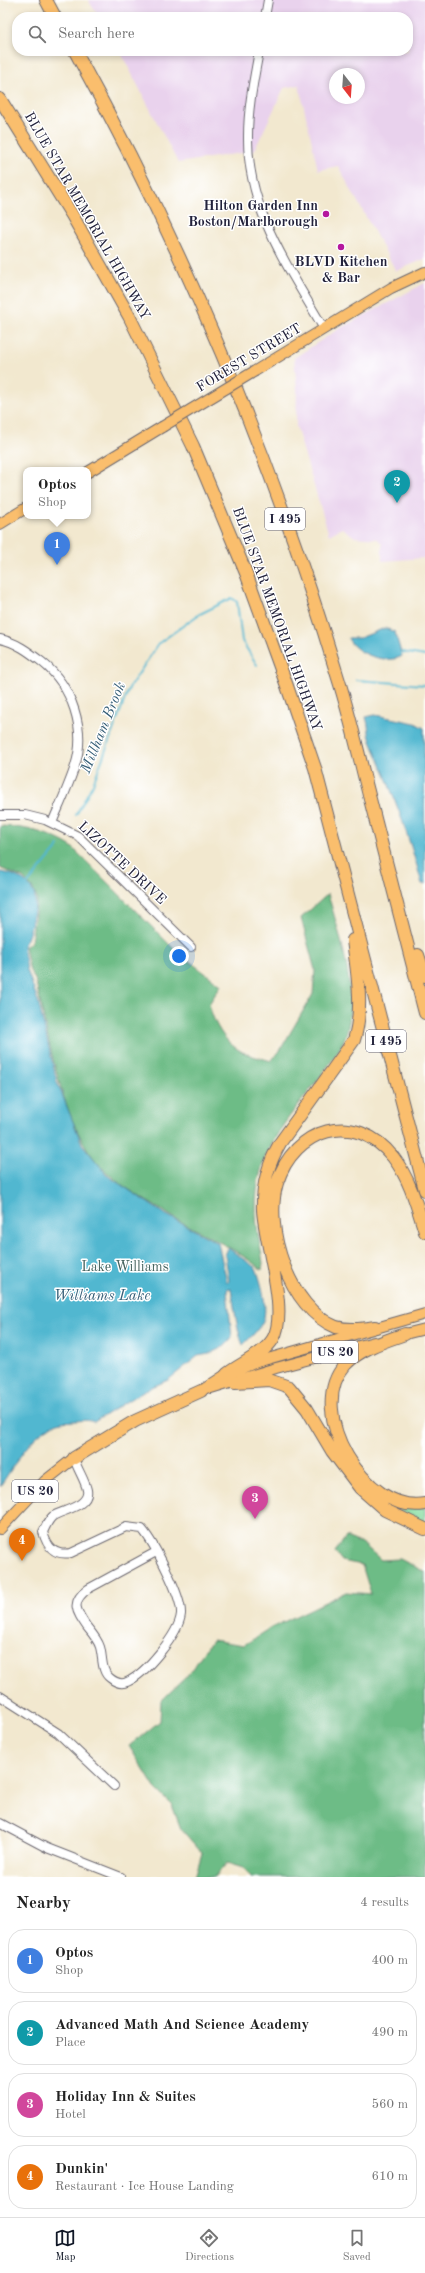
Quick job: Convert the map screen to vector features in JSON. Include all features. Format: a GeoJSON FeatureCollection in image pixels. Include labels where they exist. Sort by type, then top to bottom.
{"type":"FeatureCollection","features":[{"type":"Feature","properties":{"kind":"highway"},"geometry":{"type":"LineString","coordinates":[[46,0],[52,12]]}},
{"type":"Feature","properties":{"kind":"highway","name":"I 495"},"geometry":{"type":"LineString","coordinates":[[78,56],[161,220],[239,396],[277,496],[332,657],[425,1013]]}},
{"type":"Feature","properties":{"kind":"highway","name":"BLUE STAR MEMORIAL HIGHWAY"},"geometry":{"type":"LineString","coordinates":[[0,99],[101,264],[139,334],[193,446],[246,573],[288,686],[314,768],[425,1190]]}},
{"type":"Feature","properties":{"kind":"highway"},"geometry":{"type":"LineString","coordinates":[[380,838],[425,976]]}},
{"type":"Feature","properties":{"kind":"highway"},"geometry":{"type":"LineString","coordinates":[[231,1378],[273,1339],[279,1320],[263,1211],[265,1185],[273,1156],[348,1052],[356,1033],[359,987],[347,891]]}},
{"type":"Feature","properties":{"kind":"highway"},"geometry":{"type":"LineString","coordinates":[[375,1327],[350,1330],[331,1324],[313,1311],[294,1287],[282,1260],[275,1223],[274,1197],[280,1174],[300,1146],[319,1132],[340,1129],[362,1134],[373,1140],[392,1156],[400,1167],[413,1195],[425,1232]]}},
{"type":"Feature","properties":{"kind":"highway"},"geometry":{"type":"LineString","coordinates":[[405,1334],[373,1347],[345,1364],[333,1388],[331,1410],[344,1448],[369,1484],[382,1495],[397,1502],[412,1505],[425,1504]]}},
{"type":"Feature","properties":{"kind":"highway"},"geometry":{"type":"LineString","coordinates":[[231,1378],[269,1380],[289,1387],[307,1409],[332,1451],[360,1488],[388,1512],[425,1528]]}},
{"type":"Feature","properties":{"kind":"highway","name":"US 20"},"geometry":{"type":"LineString","coordinates":[[74,1458],[135,1421],[201,1391]]}},
{"type":"Feature","properties":{"kind":"main road","name":"FOREST STREET"},"geometry":{"type":"LineString","coordinates":[[91,470],[395,286],[425,272]]}},
{"type":"Feature","properties":{"kind":"main road"},"geometry":{"type":"LineString","coordinates":[[0,524],[23,510]]}},
{"type":"Feature","properties":{"kind":"main road","name":"US 20"},"geometry":{"type":"LineString","coordinates":[[201,1391],[231,1378],[272,1357],[425,1314]]}},
{"type":"Feature","properties":{"kind":"main road","name":"US 20"},"geometry":{"type":"LineString","coordinates":[[231,1378],[425,1329]]}},
{"type":"Feature","properties":{"kind":"main road","name":"US 20"},"geometry":{"type":"LineString","coordinates":[[0,1529],[45,1481],[74,1458]]}},
{"type":"Feature","properties":{"kind":"street"},"geometry":{"type":"LineString","coordinates":[[266,12],[268,0]]}},
{"type":"Feature","properties":{"kind":"street"},"geometry":{"type":"LineString","coordinates":[[258,56],[248,127],[249,159],[254,189],[272,239],[324,329]]}},
{"type":"Feature","properties":{"kind":"street"},"geometry":{"type":"LineString","coordinates":[[0,639],[9,640],[29,652],[48,667],[64,687],[75,710],[79,728],[75,765],[52,823]]}},
{"type":"Feature","properties":{"kind":"street","name":"LIZOTTE DRIVE"},"geometry":{"type":"LineString","coordinates":[[0,815],[25,815],[52,823],[78,836],[192,947]]}},
{"type":"Feature","properties":{"kind":"street"},"geometry":{"type":"LineString","coordinates":[[74,1458],[88,1495],[85,1500],[52,1517],[43,1532],[46,1543],[52,1550],[62,1555],[71,1553],[126,1527],[142,1529],[150,1538],[172,1582],[179,1601],[181,1613],[178,1628],[166,1646],[137,1676],[126,1683],[118,1683],[108,1677],[103,1666],[100,1647],[77,1613],[76,1603],[81,1594],[88,1589],[156,1552]]}},
{"type":"Feature","properties":{"kind":"street"},"geometry":{"type":"LineString","coordinates":[[0,1696],[58,1732],[114,1786]]}},
{"type":"Feature","properties":{"kind":"street"},"geometry":{"type":"LineString","coordinates":[[0,1823],[47,1848],[121,1877]]}},
{"type":"Feature","properties":{"kind":"shaded area"},"geometry":{"type":"Polygon","coordinates":[[[88,0],[425,0],[425,259],[396,271],[338,166],[318,170],[299,85],[284,88],[254,151],[178,163],[123,56],[413,56],[413,12],[96,12],[88,0]]]}},
{"type":"Feature","properties":{"kind":"shaded area"},"geometry":{"type":"Polygon","coordinates":[[[425,283],[425,558],[382,561],[382,544],[378,539],[355,537],[342,528],[329,535],[296,426],[297,389],[294,358],[337,330],[425,283]]]}},
{"type":"Feature","properties":{"kind":"green space"},"geometry":{"type":"Polygon","coordinates":[[[0,826],[29,829],[47,834],[72,847],[177,952],[221,985],[209,1004],[218,1028],[228,1041],[242,1052],[271,1061],[279,1052],[313,994],[315,970],[301,918],[328,894],[345,957],[348,974],[350,990],[349,1022],[345,1037],[338,1051],[274,1139],[261,1171],[257,1190],[256,1218],[263,1263],[262,1270],[239,1253],[175,1219],[127,1188],[102,1168],[83,1142],[64,1098],[50,1048],[35,979],[30,971],[25,947],[31,942],[37,899],[33,889],[23,878],[0,868],[0,826]]]}},
{"type":"Feature","properties":{"kind":"green space"},"geometry":{"type":"Polygon","coordinates":[[[386,1503],[425,1508],[425,1523],[391,1507],[386,1503]]]}},
{"type":"Feature","properties":{"kind":"green space"},"geometry":{"type":"Polygon","coordinates":[[[346,1537],[363,1544],[381,1560],[400,1559],[425,1572],[425,1877],[251,1877],[246,1869],[227,1863],[215,1877],[195,1877],[202,1853],[181,1829],[172,1805],[155,1788],[129,1746],[160,1721],[161,1701],[187,1676],[212,1640],[244,1645],[271,1628],[346,1592],[371,1594],[362,1565],[342,1561],[335,1552],[346,1537]]]}},
{"type":"Feature","properties":{"kind":"water"},"geometry":{"type":"Polygon","coordinates":[[[385,628],[395,632],[402,656],[389,659],[372,656],[357,649],[348,638],[360,638],[385,628]]]}},
{"type":"Feature","properties":{"kind":"water"},"geometry":{"type":"Polygon","coordinates":[[[375,715],[415,723],[424,728],[425,884],[422,884],[399,812],[370,738],[366,717],[375,715]]]}},
{"type":"Feature","properties":{"kind":"water","name":"Williams Lake"},"geometry":{"type":"Polygon","coordinates":[[[0,872],[11,874],[27,883],[35,898],[29,933],[23,946],[27,970],[38,1001],[57,1082],[82,1144],[108,1176],[163,1213],[218,1243],[227,1282],[229,1281],[225,1255],[228,1248],[256,1268],[263,1292],[265,1312],[264,1318],[255,1333],[243,1345],[237,1325],[231,1289],[228,1288],[227,1291],[232,1337],[225,1346],[209,1354],[198,1356],[168,1380],[143,1391],[94,1422],[86,1420],[61,1422],[41,1432],[19,1458],[0,1486],[0,872]]]}},
{"type":"Feature","properties":{"kind":"waterway","name":"Millham Brook"},"geometry":{"type":"LineString","coordinates":[[76,815],[93,784],[129,688],[159,643],[198,615],[232,598],[237,602],[242,641],[257,665]]}},
{"type":"Feature","properties":{"kind":"waterway"},"geometry":{"type":"LineString","coordinates":[[402,652],[425,656]]}},
{"type":"Feature","properties":{"kind":"waterway","name":"Millham Brook"},"geometry":{"type":"LineString","coordinates":[[356,680],[425,685]]}},
{"type":"Feature","properties":{"kind":"waterway","name":"Millham Brook"},"geometry":{"type":"LineString","coordinates":[[25,887],[59,846]]}},
{"type":"Feature","properties":{"kind":"place","name":"Hilton Garden Inn Boston/Marlborough"},"geometry":{"type":"Point","coordinates":[326,214]}},
{"type":"Feature","properties":{"kind":"place","name":"BLVD Kitchen & Bar"},"geometry":{"type":"Point","coordinates":[341,247]}},
{"type":"Feature","properties":{"kind":"place","name":"Advanced Math And Science Academy"},"geometry":{"type":"Point","coordinates":[397,503]}},
{"type":"Feature","properties":{"kind":"place","name":"Optos"},"geometry":{"type":"Point","coordinates":[57,565]}},
{"type":"Feature","properties":{"kind":"place","name":"Holiday Inn & Suites"},"geometry":{"type":"Point","coordinates":[255,1519]}},
{"type":"Feature","properties":{"kind":"place","name":"Dunkin'"},"geometry":{"type":"Point","coordinates":[22,1561]}},
{"type":"Feature","properties":{"kind":"park label","name":"Lake Williams"},"geometry":{"type":"Point","coordinates":[125,1267]}}]}
